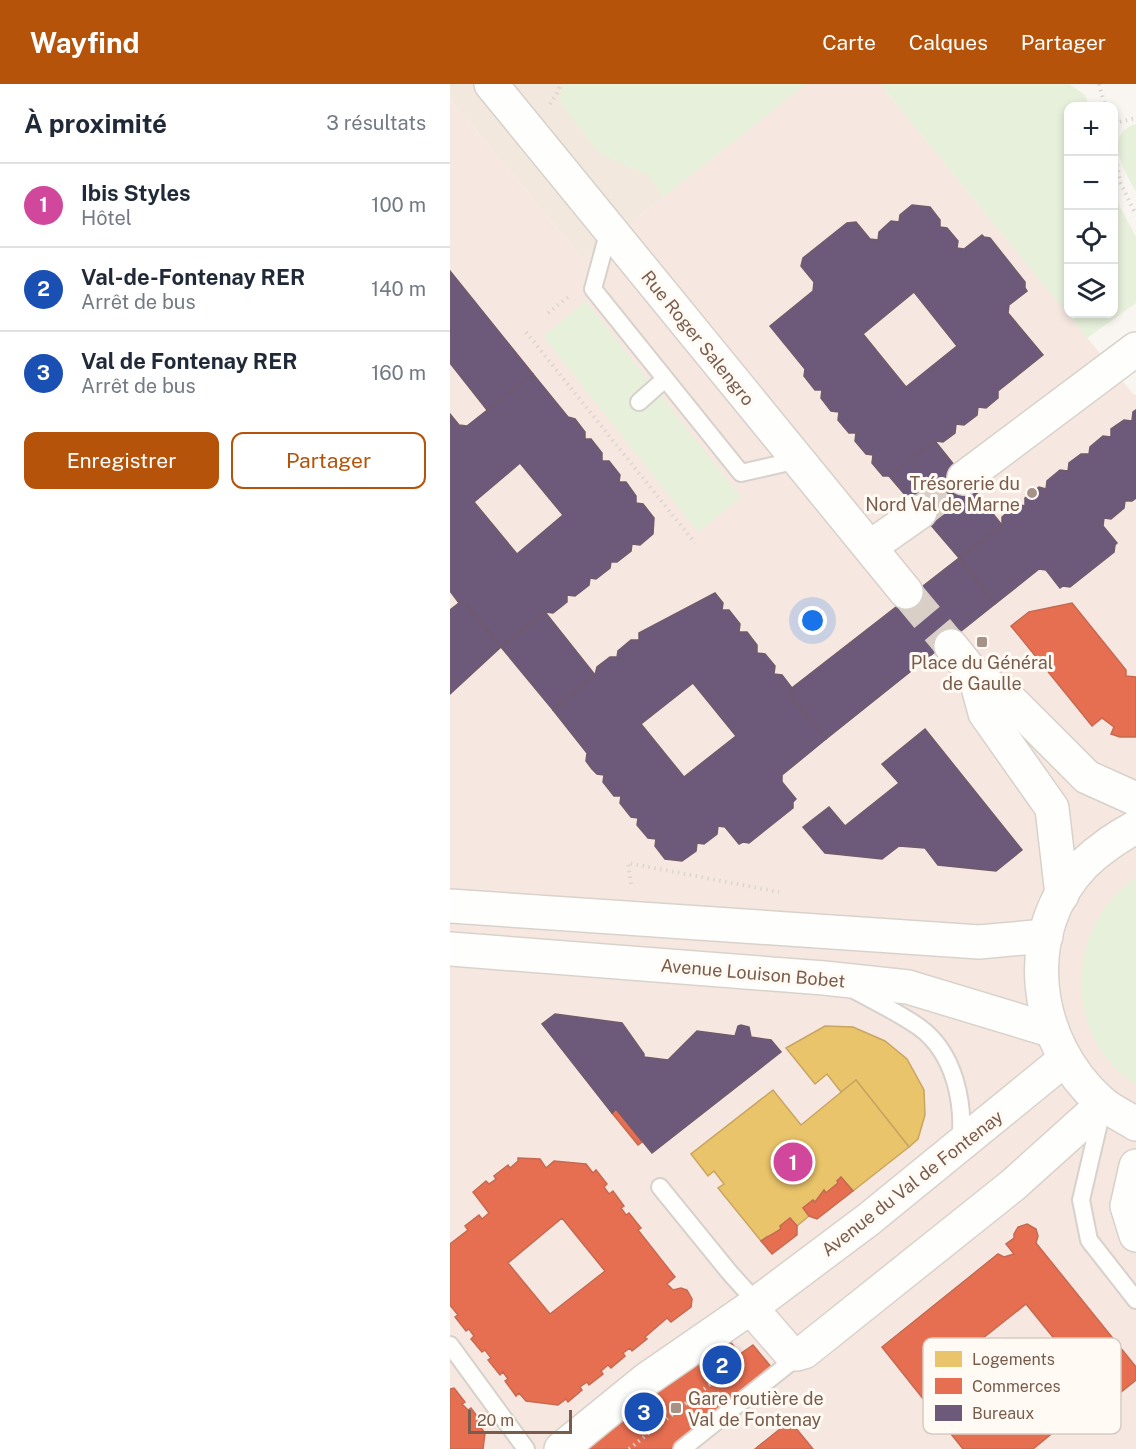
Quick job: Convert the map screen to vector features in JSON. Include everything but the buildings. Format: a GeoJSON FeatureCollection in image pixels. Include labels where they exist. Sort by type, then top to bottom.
{"type":"FeatureCollection","features":[{"type":"Feature","properties":{"kind":"street","name":"Rue Roger Salengro"},"geometry":{"type":"LineString","coordinates":[[491,84],[906,592]]}},
{"type":"Feature","properties":{"kind":"street"},"geometry":{"type":"LineString","coordinates":[[964,478],[1136,349]]}},
{"type":"Feature","properties":{"kind":"street"},"geometry":{"type":"LineString","coordinates":[[870,548],[920,512]]}},
{"type":"Feature","properties":{"kind":"street"},"geometry":{"type":"LineString","coordinates":[[951,646],[975,676],[1009,699],[1087,777],[1136,799]]}},
{"type":"Feature","properties":{"kind":"street"},"geometry":{"type":"LineString","coordinates":[[975,676],[985,713],[1052,808],[1062,895]]}},
{"type":"Feature","properties":{"kind":"street"},"geometry":{"type":"LineString","coordinates":[[1136,826],[1109,842],[1083,866],[1062,895],[1046,936],[1041,968],[1043,999],[1050,1030],[1064,1060],[1082,1084],[1103,1104],[1136,1124]]}},
{"type":"Feature","properties":{"kind":"street"},"geometry":{"type":"LineString","coordinates":[[450,906],[978,942],[1046,936]]}},
{"type":"Feature","properties":{"kind":"street","name":"Avenue Louison Bobet"},"geometry":{"type":"LineString","coordinates":[[450,949],[908,987],[1050,1030]]}},
{"type":"Feature","properties":{"kind":"street","name":"Avenue du Val de Fontenay"},"geometry":{"type":"LineString","coordinates":[[561,1449],[647,1379],[757,1303],[869,1219],[1064,1060]]}},
{"type":"Feature","properties":{"kind":"street"},"geometry":{"type":"LineString","coordinates":[[757,1303],[754,1311],[757,1316],[786,1350],[791,1354],[804,1352],[1013,1185],[1103,1104]]}},
{"type":"Feature","properties":{"kind":"street"},"geometry":{"type":"LineString","coordinates":[[1136,1166],[1127,1206],[1136,1235]]}},
{"type":"Feature","properties":{"kind":"lane"},"geometry":{"type":"LineString","coordinates":[[609,230],[593,289],[741,473],[798,460]]}},
{"type":"Feature","properties":{"kind":"lane"},"geometry":{"type":"LineString","coordinates":[[639,402],[665,379]]}},
{"type":"Feature","properties":{"kind":"lane"},"geometry":{"type":"LineString","coordinates":[[837,980],[921,1028],[948,1061],[960,1100],[962,1129],[960,1146]]}},
{"type":"Feature","properties":{"kind":"lane"},"geometry":{"type":"LineString","coordinates":[[1103,1104],[1081,1200],[1089,1239],[1136,1300]]}},
{"type":"Feature","properties":{"kind":"lane"},"geometry":{"type":"LineString","coordinates":[[660,1186],[757,1303]]}},
{"type":"Feature","properties":{"kind":"lane"},"geometry":{"type":"LineString","coordinates":[[450,1345],[526,1449]]}},
{"type":"Feature","properties":{"kind":"lane"},"geometry":{"type":"LineString","coordinates":[[682,1449],[804,1352]]}},
{"type":"Feature","properties":{"kind":"path"},"geometry":{"type":"LineString","coordinates":[[1099,84],[1104,102]]}},
{"type":"Feature","properties":{"kind":"path"},"geometry":{"type":"LineString","coordinates":[[1118,122],[1136,118]]}},
{"type":"Feature","properties":{"kind":"path"},"geometry":{"type":"LineString","coordinates":[[1115,156],[1119,182],[1136,214]]}},
{"type":"Feature","properties":{"kind":"path"},"geometry":{"type":"LineString","coordinates":[[548,313],[570,295]]}},
{"type":"Feature","properties":{"kind":"path"},"geometry":{"type":"LineString","coordinates":[[526,332],[695,543]]}},
{"type":"Feature","properties":{"kind":"path"},"geometry":{"type":"LineString","coordinates":[[631,885],[628,863],[787,893]]}},
{"type":"Feature","properties":{"kind":"shaded area"},"geometry":{"type":"Polygon","coordinates":[[[450,84],[806,84],[584,260],[450,99],[450,84]]]}},
{"type":"Feature","properties":{"kind":"shaded area"},"geometry":{"type":"Polygon","coordinates":[[[806,84],[880,84],[1064,309],[1064,318],[1071,318],[1134,395],[1136,394],[1136,1449],[450,1449],[450,99],[584,260],[806,84]]]}},
{"type":"Feature","properties":{"kind":"green space"},"geometry":{"type":"Polygon","coordinates":[[[564,84],[806,84],[663,197],[649,175],[596,150],[559,100],[564,84]]]}},
{"type":"Feature","properties":{"kind":"green space"},"geometry":{"type":"Polygon","coordinates":[[[880,84],[1069,84],[1085,95],[1088,102],[1064,102],[1064,310],[880,84]]]}},
{"type":"Feature","properties":{"kind":"green space"},"geometry":{"type":"Polygon","coordinates":[[[1136,124],[1136,191],[1119,154],[1120,136],[1126,129],[1136,124]]]}},
{"type":"Feature","properties":{"kind":"green space"},"geometry":{"type":"Polygon","coordinates":[[[1118,203],[1136,237],[1136,303],[1118,316],[1118,203]]]}},
{"type":"Feature","properties":{"kind":"green space"},"geometry":{"type":"Polygon","coordinates":[[[586,301],[741,497],[698,532],[543,336],[586,301]]]}},
{"type":"Feature","properties":{"kind":"green space"},"geometry":{"type":"Polygon","coordinates":[[[1071,318],[1115,318],[1087,338],[1071,318]]]}},
{"type":"Feature","properties":{"kind":"green space"},"geometry":{"type":"Polygon","coordinates":[[[1136,877],[1136,1085],[1112,1064],[1094,1039],[1084,1011],[1081,981],[1085,951],[1096,923],[1113,898],[1136,877]]]}},
{"type":"Feature","properties":{"kind":"tunnel"},"geometry":{"type":"LineString","coordinates":[[920,512],[964,478]]}},
{"type":"Feature","properties":{"kind":"tunnel"},"geometry":{"type":"LineString","coordinates":[[906,592],[951,646]]}},
{"type":"Feature","properties":{"kind":"place","name":"Trésorerie du Nord Val de Marne"},"geometry":{"type":"Point","coordinates":[1032,493]}},
{"type":"Feature","properties":{"kind":"place","name":"Place du Général de Gaulle"},"geometry":{"type":"Point","coordinates":[982,642]}},
{"type":"Feature","properties":{"kind":"place","name":"Ibis Styles"},"geometry":{"type":"Point","coordinates":[793,1162]}},
{"type":"Feature","properties":{"kind":"place","name":"Val-de-Fontenay RER"},"geometry":{"type":"Point","coordinates":[722,1365]}},
{"type":"Feature","properties":{"kind":"place","name":"Gare routière de Val de Fontenay"},"geometry":{"type":"Point","coordinates":[676,1408]}},
{"type":"Feature","properties":{"kind":"place","name":"Val de Fontenay RER"},"geometry":{"type":"Point","coordinates":[644,1412]}}]}
